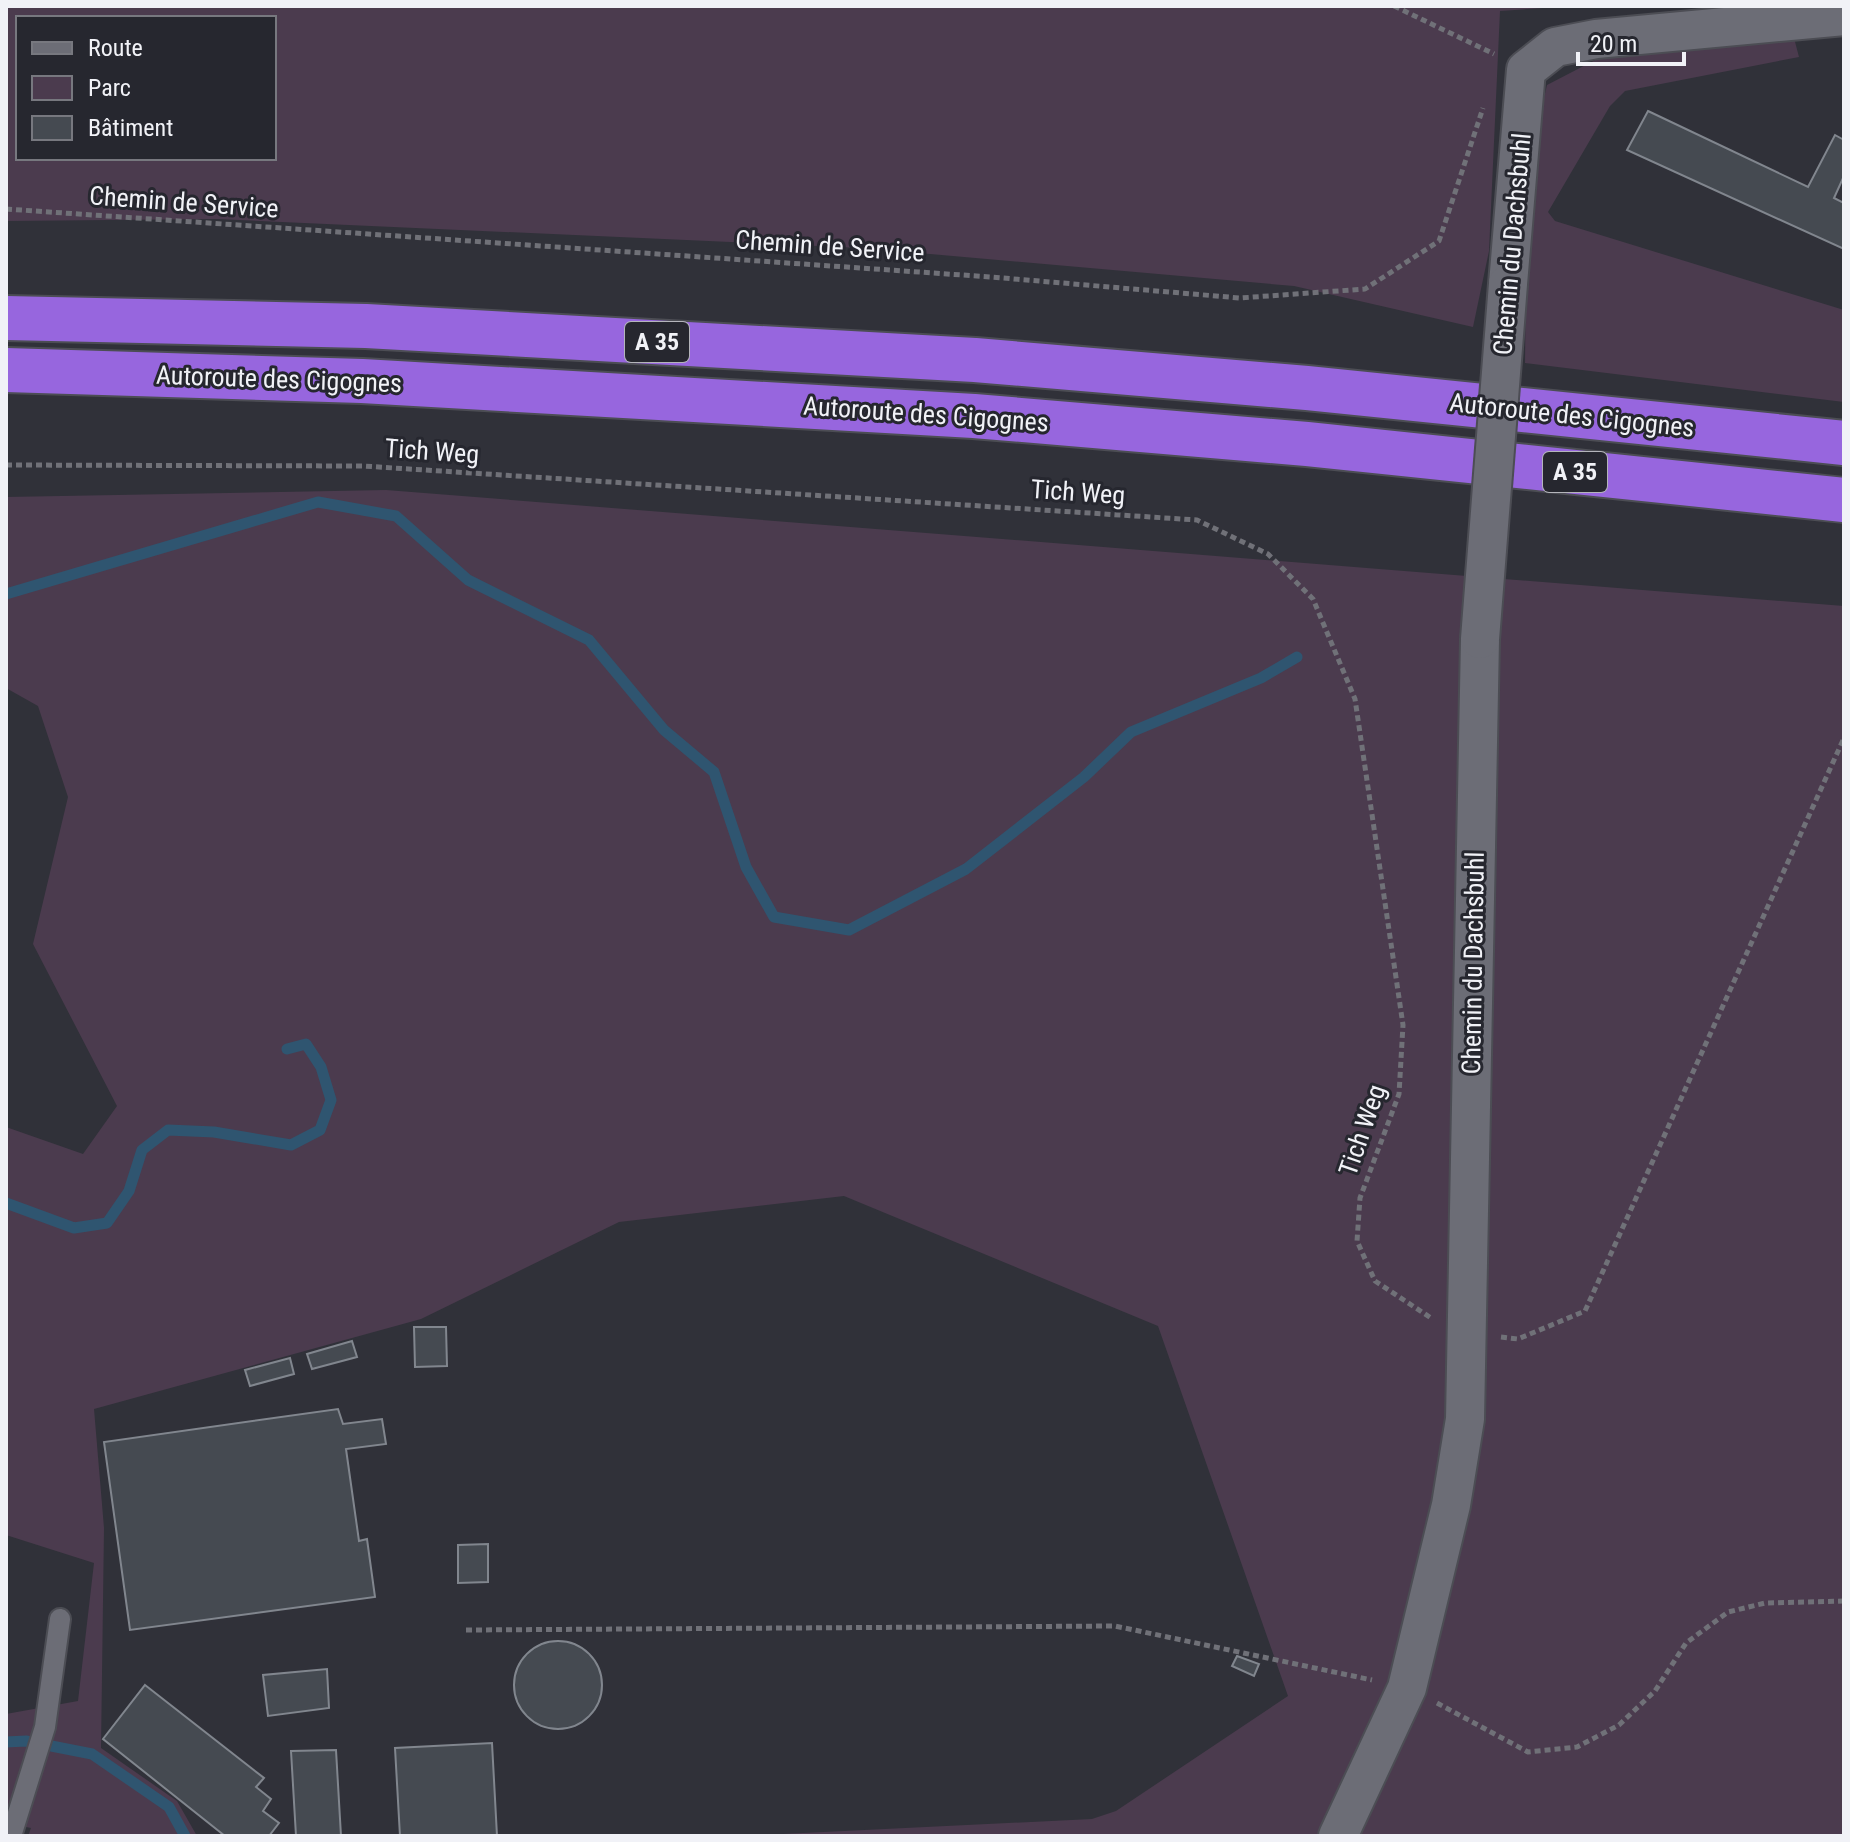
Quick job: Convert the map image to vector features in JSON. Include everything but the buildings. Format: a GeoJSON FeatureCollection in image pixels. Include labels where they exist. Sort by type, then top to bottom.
{"type":"FeatureCollection","features":[{"type":"Feature","properties":{"kind":"highway","name":"Autoroute des Cigognes"},"geometry":{"type":"LineString","coordinates":[[6,318],[366,326],[975,360],[1307,388],[1844,443]]}},
{"type":"Feature","properties":{"kind":"highway","name":"Autoroute des Cigognes"},"geometry":{"type":"LineString","coordinates":[[6,370],[362,381],[974,416],[1307,444],[1844,500]]}},
{"type":"Feature","properties":{"kind":"street"},"geometry":{"type":"LineString","coordinates":[[1526,70],[1555,47],[1596,39],[1844,16]]}},
{"type":"Feature","properties":{"kind":"street","name":"Chemin du Dachsbuhl"},"geometry":{"type":"LineString","coordinates":[[1338,1836],[1407,1688],[1451,1505],[1465,1419],[1480,639],[1526,70]]}},
{"type":"Feature","properties":{"kind":"lane"},"geometry":{"type":"LineString","coordinates":[[11,1836],[45,1727],[60,1619]]}},
{"type":"Feature","properties":{"kind":"path"},"geometry":{"type":"LineString","coordinates":[[1394,6],[1526,70]]}},
{"type":"Feature","properties":{"kind":"path","name":"Chemin de Service"},"geometry":{"type":"LineString","coordinates":[[6,209],[991,277],[1240,298],[1365,289],[1439,241],[1485,104],[1526,70]]}},
{"type":"Feature","properties":{"kind":"path","name":"Tich Weg"},"geometry":{"type":"LineString","coordinates":[[6,465],[363,466],[1197,520],[1268,554],[1313,599],[1355,699],[1403,1025],[1399,1094],[1360,1198],[1357,1241],[1375,1281],[1426,1316],[1466,1332],[1518,1339],[1585,1311],[1844,738]]}},
{"type":"Feature","properties":{"kind":"path"},"geometry":{"type":"LineString","coordinates":[[466,1630],[1115,1626],[1407,1688],[1528,1752],[1577,1747],[1619,1725],[1655,1691],[1686,1643],[1728,1612],[1765,1603],[1844,1601]]}},
{"type":"Feature","properties":{"kind":"green space"},"geometry":{"type":"Polygon","coordinates":[[[6,6],[1573,6],[1500,11],[1489,251],[1473,327],[1294,286],[862,248],[217,219],[6,221],[6,6]]]}},
{"type":"Feature","properties":{"kind":"green space"},"geometry":{"type":"Polygon","coordinates":[[[1794,38],[1799,57],[1625,91],[1610,106],[1548,212],[1555,221],[1844,310],[1844,402],[1525,363],[1527,172],[1547,85],[1601,57],[1794,38]]]}},
{"type":"Feature","properties":{"kind":"green space"},"geometry":{"type":"Polygon","coordinates":[[[386,490],[1844,606],[1844,1836],[742,1836],[1092,1819],[1116,1811],[1288,1696],[1158,1326],[844,1196],[619,1222],[421,1319],[94,1409],[104,1528],[101,1748],[177,1801],[197,1836],[28,1836],[31,1828],[6,1823],[6,1714],[78,1701],[94,1563],[6,1535],[6,1127],[83,1154],[117,1106],[33,944],[68,797],[38,706],[6,688],[6,497],[386,490]]]}},
{"type":"Feature","properties":{"kind":"waterway"},"geometry":{"type":"LineString","coordinates":[[6,594],[318,502],[396,516],[468,580],[589,640],[664,730],[714,772],[746,867],[774,917],[849,930],[966,869],[1084,777],[1131,732],[1261,678],[1297,657]]}},
{"type":"Feature","properties":{"kind":"waterway"},"geometry":{"type":"LineString","coordinates":[[6,1203],[74,1228],[107,1223],[129,1191],[142,1150],[168,1130],[214,1132],[291,1145],[320,1130],[331,1100],[321,1067],[306,1044],[287,1049]]}},
{"type":"Feature","properties":{"kind":"waterway"},"geometry":{"type":"LineString","coordinates":[[6,1742],[26,1741],[92,1754],[169,1807],[185,1836]]}}]}
